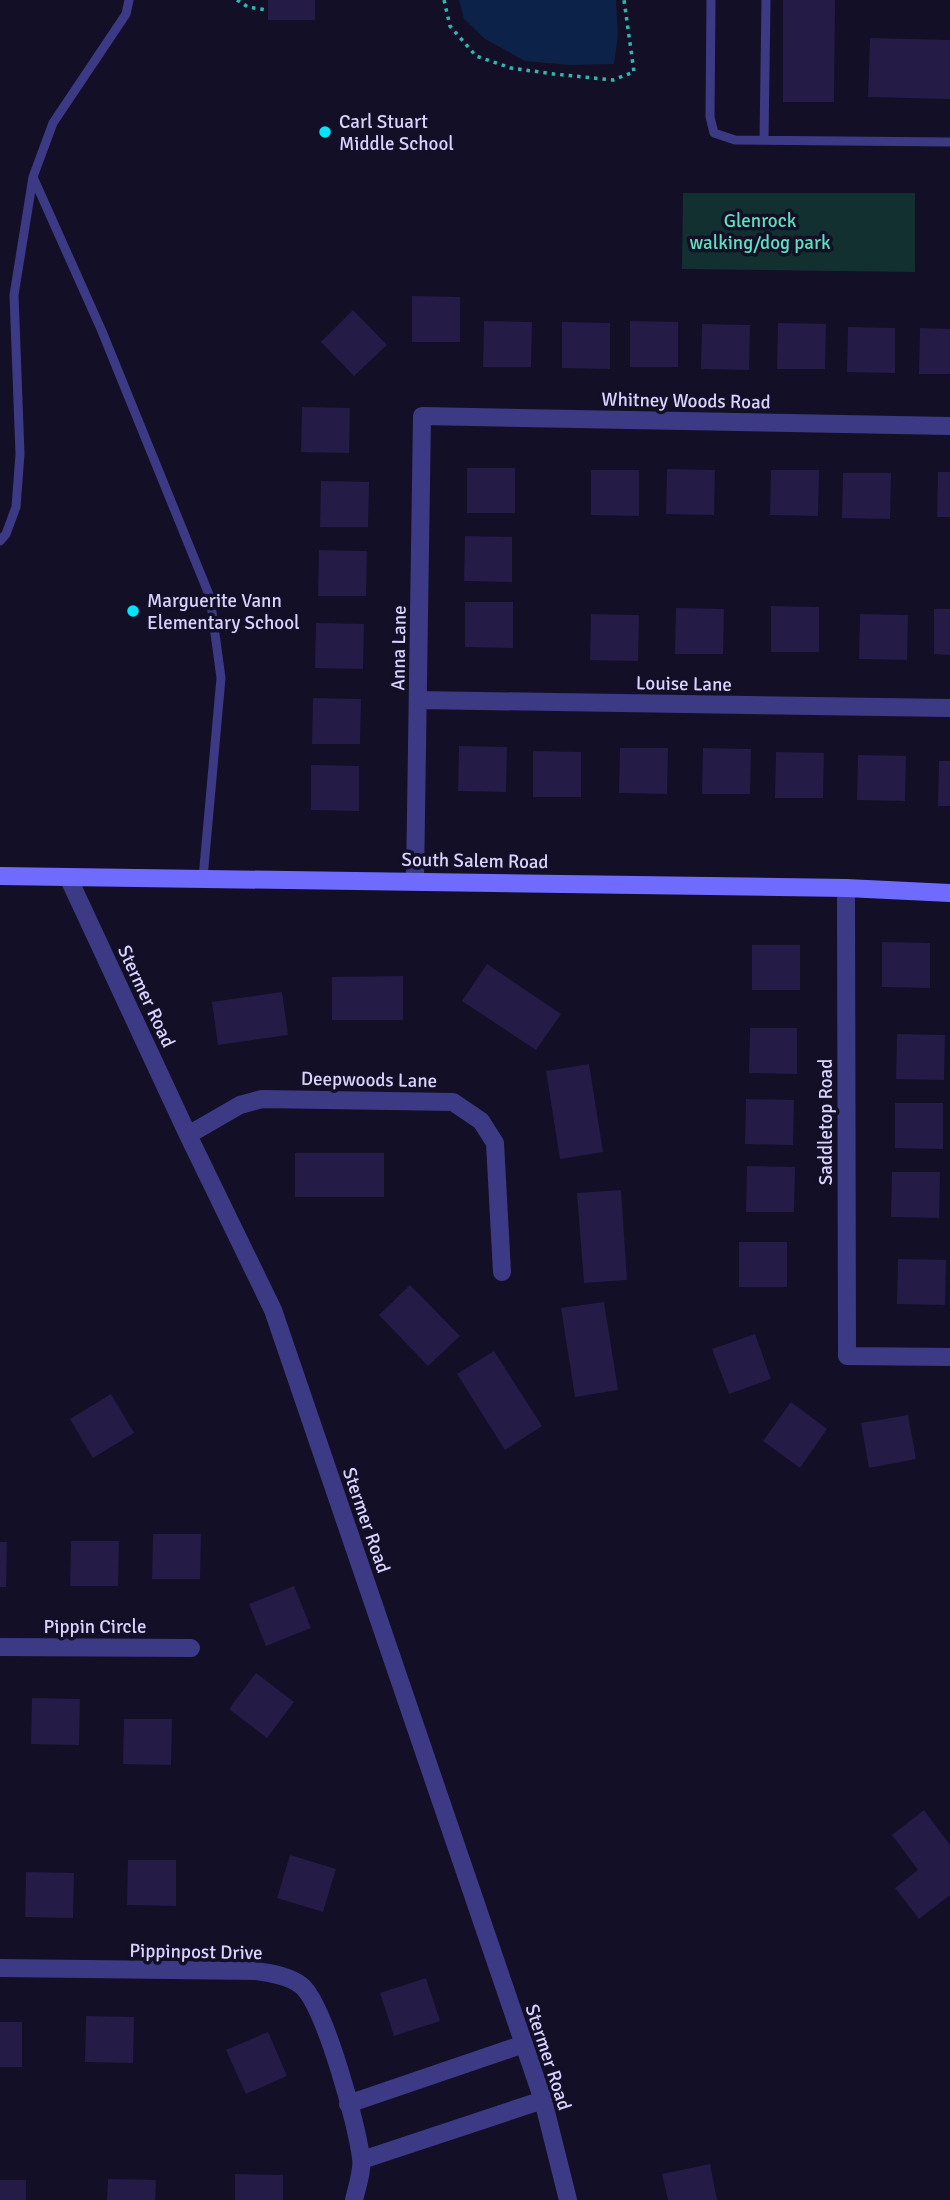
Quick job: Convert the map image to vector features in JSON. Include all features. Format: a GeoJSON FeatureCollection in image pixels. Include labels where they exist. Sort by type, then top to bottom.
{"type":"FeatureCollection","features":[{"type":"Feature","properties":{"kind":"main road","name":"South Salem Road"},"geometry":{"type":"LineString","coordinates":[[0,876],[415,880],[846,888],[950,893]]}},
{"type":"Feature","properties":{"kind":"street","name":"Whitney Woods Road"},"geometry":{"type":"LineString","coordinates":[[422,416],[950,426]]}},
{"type":"Feature","properties":{"kind":"street","name":"Anna Lane"},"geometry":{"type":"LineString","coordinates":[[415,880],[422,416]]}},
{"type":"Feature","properties":{"kind":"street","name":"Louise Lane"},"geometry":{"type":"LineString","coordinates":[[418,700],[950,708]]}},
{"type":"Feature","properties":{"kind":"street","name":"Stermer Road"},"geometry":{"type":"LineString","coordinates":[[68,877],[273,1310],[543,2100],[568,2200]]}},
{"type":"Feature","properties":{"kind":"street","name":"Saddletop Road"},"geometry":{"type":"LineString","coordinates":[[846,888],[847,1356],[950,1357]]}},
{"type":"Feature","properties":{"kind":"street","name":"Deepwoods Lane"},"geometry":{"type":"LineString","coordinates":[[188,1135],[240,1105],[262,1099],[453,1102],[481,1121],[495,1143],[502,1272]]}},
{"type":"Feature","properties":{"kind":"street","name":"Pippin Circle"},"geometry":{"type":"LineString","coordinates":[[0,1647],[191,1648]]}},
{"type":"Feature","properties":{"kind":"street","name":"Pippinpost Drive"},"geometry":{"type":"LineString","coordinates":[[0,1968],[256,1971],[277,1974],[302,1986],[317,2011],[339,2066],[362,2160],[354,2200]]}},
{"type":"Feature","properties":{"kind":"street"},"geometry":{"type":"LineString","coordinates":[[348,2104],[524,2044]]}},
{"type":"Feature","properties":{"kind":"street"},"geometry":{"type":"LineString","coordinates":[[362,2160],[543,2100]]}},
{"type":"Feature","properties":{"kind":"lane"},"geometry":{"type":"LineString","coordinates":[[0,541],[6,534],[16,507],[20,454],[14,295],[33,177],[53,123],[126,14],[129,0]]}},
{"type":"Feature","properties":{"kind":"lane"},"geometry":{"type":"LineString","coordinates":[[711,0],[710,117],[714,133],[734,140],[950,142]]}},
{"type":"Feature","properties":{"kind":"lane"},"geometry":{"type":"LineString","coordinates":[[764,140],[766,0]]}},
{"type":"Feature","properties":{"kind":"lane"},"geometry":{"type":"LineString","coordinates":[[33,177],[101,329],[210,597],[220,678],[203,878]]}},
{"type":"Feature","properties":{"kind":"path"},"geometry":{"type":"LineString","coordinates":[[237,0],[248,7],[267,10]]}},
{"type":"Feature","properties":{"kind":"path"},"geometry":{"type":"LineString","coordinates":[[444,0],[450,26],[476,56],[511,68],[613,80],[634,72],[624,0]]}},
{"type":"Feature","properties":{"kind":"green space","name":"Glenrock walking/dog park"},"geometry":{"type":"Polygon","coordinates":[[[683,193],[915,193],[915,272],[682,269],[683,193]]]}},
{"type":"Feature","properties":{"kind":"water"},"geometry":{"type":"Polygon","coordinates":[[[459,0],[616,0],[618,35],[614,64],[570,65],[525,61],[485,39],[464,19],[459,0]]]}},
{"type":"Feature","properties":{"kind":"building"},"geometry":{"type":"Polygon","coordinates":[[[268,0],[315,0],[315,20],[268,20],[268,0]]]}},
{"type":"Feature","properties":{"kind":"building"},"geometry":{"type":"Polygon","coordinates":[[[783,0],[835,0],[834,102],[783,102],[783,0]]]}},
{"type":"Feature","properties":{"kind":"building"},"geometry":{"type":"Polygon","coordinates":[[[870,38],[950,40],[950,99],[868,97],[870,38]]]}},
{"type":"Feature","properties":{"kind":"building"},"geometry":{"type":"Polygon","coordinates":[[[412,296],[460,297],[460,342],[412,342],[412,296]]]}},
{"type":"Feature","properties":{"kind":"building"},"geometry":{"type":"Polygon","coordinates":[[[353,310],[387,345],[354,376],[321,342],[353,310]]]}},
{"type":"Feature","properties":{"kind":"building"},"geometry":{"type":"Polygon","coordinates":[[[484,321],[532,322],[531,367],[483,367],[484,321]]]}},
{"type":"Feature","properties":{"kind":"building"},"geometry":{"type":"Polygon","coordinates":[[[630,321],[678,322],[678,367],[630,367],[630,321]]]}},
{"type":"Feature","properties":{"kind":"building"},"geometry":{"type":"Polygon","coordinates":[[[562,322],[610,323],[610,369],[562,368],[562,322]]]}},
{"type":"Feature","properties":{"kind":"building"},"geometry":{"type":"Polygon","coordinates":[[[778,323],[826,324],[825,369],[777,369],[778,323]]]}},
{"type":"Feature","properties":{"kind":"building"},"geometry":{"type":"Polygon","coordinates":[[[702,324],[750,325],[749,370],[701,369],[702,324]]]}},
{"type":"Feature","properties":{"kind":"building"},"geometry":{"type":"Polygon","coordinates":[[[848,327],[895,328],[895,373],[847,372],[848,327]]]}},
{"type":"Feature","properties":{"kind":"building"},"geometry":{"type":"Polygon","coordinates":[[[920,328],[950,329],[950,374],[919,374],[920,328]]]}},
{"type":"Feature","properties":{"kind":"building"},"geometry":{"type":"Polygon","coordinates":[[[302,407],[350,408],[349,453],[301,452],[302,407]]]}},
{"type":"Feature","properties":{"kind":"building"},"geometry":{"type":"Polygon","coordinates":[[[467,468],[515,468],[515,513],[467,513],[467,468]]]}},
{"type":"Feature","properties":{"kind":"building"},"geometry":{"type":"Polygon","coordinates":[[[667,469],[715,470],[714,515],[666,514],[667,469]]]}},
{"type":"Feature","properties":{"kind":"building"},"geometry":{"type":"Polygon","coordinates":[[[591,470],[639,470],[639,516],[591,515],[591,470]]]}},
{"type":"Feature","properties":{"kind":"building"},"geometry":{"type":"Polygon","coordinates":[[[771,470],[819,470],[818,516],[770,515],[771,470]]]}},
{"type":"Feature","properties":{"kind":"building"},"geometry":{"type":"Polygon","coordinates":[[[938,472],[950,472],[950,517],[937,517],[938,472]]]}},
{"type":"Feature","properties":{"kind":"building"},"geometry":{"type":"Polygon","coordinates":[[[843,473],[891,473],[890,519],[842,518],[843,473]]]}},
{"type":"Feature","properties":{"kind":"building"},"geometry":{"type":"Polygon","coordinates":[[[321,481],[369,482],[368,527],[320,527],[321,481]]]}},
{"type":"Feature","properties":{"kind":"building"},"geometry":{"type":"Polygon","coordinates":[[[465,536],[512,537],[512,582],[464,581],[465,536]]]}},
{"type":"Feature","properties":{"kind":"building"},"geometry":{"type":"Polygon","coordinates":[[[319,550],[367,551],[366,596],[318,596],[319,550]]]}},
{"type":"Feature","properties":{"kind":"building"},"geometry":{"type":"Polygon","coordinates":[[[465,602],[513,602],[513,648],[465,647],[465,602]]]}},
{"type":"Feature","properties":{"kind":"building"},"geometry":{"type":"Polygon","coordinates":[[[771,606],[819,607],[819,652],[771,652],[771,606]]]}},
{"type":"Feature","properties":{"kind":"building"},"geometry":{"type":"Polygon","coordinates":[[[676,608],[724,609],[723,654],[675,654],[676,608]]]}},
{"type":"Feature","properties":{"kind":"building"},"geometry":{"type":"Polygon","coordinates":[[[934,609],[950,609],[950,655],[934,654],[934,609]]]}},
{"type":"Feature","properties":{"kind":"building"},"geometry":{"type":"Polygon","coordinates":[[[591,614],[639,615],[638,661],[590,660],[591,614]]]}},
{"type":"Feature","properties":{"kind":"building"},"geometry":{"type":"Polygon","coordinates":[[[860,614],[908,615],[907,660],[859,659],[860,614]]]}},
{"type":"Feature","properties":{"kind":"building"},"geometry":{"type":"Polygon","coordinates":[[[316,623],[364,624],[363,669],[315,668],[316,623]]]}},
{"type":"Feature","properties":{"kind":"building"},"geometry":{"type":"Polygon","coordinates":[[[313,698],[361,699],[360,744],[312,744],[313,698]]]}},
{"type":"Feature","properties":{"kind":"building"},"geometry":{"type":"Polygon","coordinates":[[[459,746],[507,747],[506,792],[458,791],[459,746]]]}},
{"type":"Feature","properties":{"kind":"building"},"geometry":{"type":"Polygon","coordinates":[[[620,748],[668,748],[667,794],[619,793],[620,748]]]}},
{"type":"Feature","properties":{"kind":"building"},"geometry":{"type":"Polygon","coordinates":[[[703,748],[751,749],[750,794],[702,794],[703,748]]]}},
{"type":"Feature","properties":{"kind":"building"},"geometry":{"type":"Polygon","coordinates":[[[533,751],[581,752],[581,797],[533,797],[533,751]]]}},
{"type":"Feature","properties":{"kind":"building"},"geometry":{"type":"Polygon","coordinates":[[[776,752],[824,753],[823,798],[775,798],[776,752]]]}},
{"type":"Feature","properties":{"kind":"building"},"geometry":{"type":"Polygon","coordinates":[[[858,755],[906,756],[905,801],[857,800],[858,755]]]}},
{"type":"Feature","properties":{"kind":"building"},"geometry":{"type":"Polygon","coordinates":[[[939,761],[950,761],[950,806],[938,806],[939,761]]]}},
{"type":"Feature","properties":{"kind":"building"},"geometry":{"type":"Polygon","coordinates":[[[311,765],[359,766],[359,811],[311,810],[311,765]]]}},
{"type":"Feature","properties":{"kind":"building"},"geometry":{"type":"Polygon","coordinates":[[[882,942],[930,943],[930,988],[882,987],[882,942]]]}},
{"type":"Feature","properties":{"kind":"building"},"geometry":{"type":"Polygon","coordinates":[[[752,945],[800,945],[800,990],[752,990],[752,945]]]}},
{"type":"Feature","properties":{"kind":"building"},"geometry":{"type":"Polygon","coordinates":[[[487,964],[561,1014],[536,1050],[462,1001],[487,964]]]}},
{"type":"Feature","properties":{"kind":"building"},"geometry":{"type":"Polygon","coordinates":[[[403,976],[403,1020],[332,1020],[332,977],[403,976]]]}},
{"type":"Feature","properties":{"kind":"building"},"geometry":{"type":"Polygon","coordinates":[[[282,992],[288,1035],[218,1045],[212,1002],[282,992]]]}},
{"type":"Feature","properties":{"kind":"building"},"geometry":{"type":"Polygon","coordinates":[[[750,1028],[797,1028],[797,1074],[749,1073],[750,1028]]]}},
{"type":"Feature","properties":{"kind":"building"},"geometry":{"type":"Polygon","coordinates":[[[897,1034],[945,1035],[944,1080],[896,1079],[897,1034]]]}},
{"type":"Feature","properties":{"kind":"building"},"geometry":{"type":"Polygon","coordinates":[[[589,1064],[603,1152],[560,1159],[546,1071],[589,1064]]]}},
{"type":"Feature","properties":{"kind":"building"},"geometry":{"type":"Polygon","coordinates":[[[746,1099],[794,1100],[793,1145],[745,1144],[746,1099]]]}},
{"type":"Feature","properties":{"kind":"building"},"geometry":{"type":"Polygon","coordinates":[[[895,1103],[943,1103],[943,1149],[895,1148],[895,1103]]]}},
{"type":"Feature","properties":{"kind":"building"},"geometry":{"type":"Polygon","coordinates":[[[295,1153],[384,1153],[384,1197],[295,1197],[295,1153]]]}},
{"type":"Feature","properties":{"kind":"building"},"geometry":{"type":"Polygon","coordinates":[[[747,1166],[795,1167],[794,1212],[746,1212],[747,1166]]]}},
{"type":"Feature","properties":{"kind":"building"},"geometry":{"type":"Polygon","coordinates":[[[892,1172],[940,1172],[939,1218],[891,1217],[892,1172]]]}},
{"type":"Feature","properties":{"kind":"building"},"geometry":{"type":"Polygon","coordinates":[[[621,1190],[627,1280],[584,1283],[577,1193],[621,1190]]]}},
{"type":"Feature","properties":{"kind":"building"},"geometry":{"type":"Polygon","coordinates":[[[739,1242],[787,1242],[787,1287],[739,1287],[739,1242]]]}},
{"type":"Feature","properties":{"kind":"building"},"geometry":{"type":"Polygon","coordinates":[[[898,1259],[946,1260],[945,1305],[897,1304],[898,1259]]]}},
{"type":"Feature","properties":{"kind":"building"},"geometry":{"type":"Polygon","coordinates":[[[410,1285],[460,1336],[428,1366],[379,1315],[410,1285]]]}},
{"type":"Feature","properties":{"kind":"building"},"geometry":{"type":"Polygon","coordinates":[[[604,1302],[618,1390],[575,1397],[561,1308],[604,1302]]]}},
{"type":"Feature","properties":{"kind":"building"},"geometry":{"type":"Polygon","coordinates":[[[755,1334],[771,1379],[729,1394],[712,1349],[755,1334]]]}},
{"type":"Feature","properties":{"kind":"building"},"geometry":{"type":"Polygon","coordinates":[[[494,1351],[542,1426],[505,1450],[457,1374],[494,1351]]]}},
{"type":"Feature","properties":{"kind":"building"},"geometry":{"type":"Polygon","coordinates":[[[111,1394],[134,1433],[93,1458],[70,1419],[111,1394]]]}},
{"type":"Feature","properties":{"kind":"building"},"geometry":{"type":"Polygon","coordinates":[[[791,1402],[827,1429],[800,1468],[763,1441],[791,1402]]]}},
{"type":"Feature","properties":{"kind":"building"},"geometry":{"type":"Polygon","coordinates":[[[908,1415],[916,1459],[869,1468],[861,1423],[908,1415]]]}},
{"type":"Feature","properties":{"kind":"building"},"geometry":{"type":"Polygon","coordinates":[[[153,1534],[201,1534],[200,1579],[152,1579],[153,1534]]]}},
{"type":"Feature","properties":{"kind":"building"},"geometry":{"type":"Polygon","coordinates":[[[71,1541],[119,1541],[118,1586],[70,1586],[71,1541]]]}},
{"type":"Feature","properties":{"kind":"building"},"geometry":{"type":"Polygon","coordinates":[[[0,1542],[7,1542],[6,1587],[0,1587],[0,1542]]]}},
{"type":"Feature","properties":{"kind":"building"},"geometry":{"type":"Polygon","coordinates":[[[294,1586],[311,1628],[266,1646],[249,1604],[294,1586]]]}},
{"type":"Feature","properties":{"kind":"building"},"geometry":{"type":"Polygon","coordinates":[[[256,1673],[294,1702],[267,1738],[229,1709],[256,1673]]]}},
{"type":"Feature","properties":{"kind":"building"},"geometry":{"type":"Polygon","coordinates":[[[32,1698],[80,1699],[79,1745],[31,1744],[32,1698]]]}},
{"type":"Feature","properties":{"kind":"building"},"geometry":{"type":"Polygon","coordinates":[[[124,1719],[172,1719],[171,1765],[123,1764],[124,1719]]]}},
{"type":"Feature","properties":{"kind":"building"},"geometry":{"type":"Polygon","coordinates":[[[924,1810],[950,1845],[950,1895],[919,1919],[895,1888],[918,1870],[892,1835],[924,1810]]]}},
{"type":"Feature","properties":{"kind":"building"},"geometry":{"type":"Polygon","coordinates":[[[290,1855],[336,1869],[323,1912],[277,1898],[290,1855]]]}},
{"type":"Feature","properties":{"kind":"building"},"geometry":{"type":"Polygon","coordinates":[[[128,1860],[176,1860],[176,1906],[127,1905],[128,1860]]]}},
{"type":"Feature","properties":{"kind":"building"},"geometry":{"type":"Polygon","coordinates":[[[26,1872],[74,1873],[73,1918],[25,1917],[26,1872]]]}},
{"type":"Feature","properties":{"kind":"building"},"geometry":{"type":"Polygon","coordinates":[[[426,1978],[440,2021],[394,2036],[380,1993],[426,1978]]]}},
{"type":"Feature","properties":{"kind":"building"},"geometry":{"type":"Polygon","coordinates":[[[86,2016],[134,2017],[133,2063],[85,2062],[86,2016]]]}},
{"type":"Feature","properties":{"kind":"building"},"geometry":{"type":"Polygon","coordinates":[[[0,2022],[22,2022],[22,2067],[0,2067],[0,2022]]]}},
{"type":"Feature","properties":{"kind":"building"},"geometry":{"type":"Polygon","coordinates":[[[268,2032],[287,2076],[246,2094],[226,2050],[268,2032]]]}},
{"type":"Feature","properties":{"kind":"building"},"geometry":{"type":"Polygon","coordinates":[[[710,2164],[717,2200],[668,2200],[662,2174],[710,2164]]]}},
{"type":"Feature","properties":{"kind":"building"},"geometry":{"type":"Polygon","coordinates":[[[235,2174],[283,2175],[283,2200],[235,2200],[235,2174]]]}},
{"type":"Feature","properties":{"kind":"building"},"geometry":{"type":"Polygon","coordinates":[[[108,2179],[156,2180],[155,2200],[107,2200],[108,2179]]]}},
{"type":"Feature","properties":{"kind":"building"},"geometry":{"type":"Polygon","coordinates":[[[0,2180],[26,2180],[26,2200],[0,2200],[0,2180]]]}},
{"type":"Feature","properties":{"kind":"place","name":"Carl Stuart Middle School"},"geometry":{"type":"Point","coordinates":[325,132]}},
{"type":"Feature","properties":{"kind":"place","name":"Marguerite Vann Elementary School"},"geometry":{"type":"Point","coordinates":[133,611]}}]}
